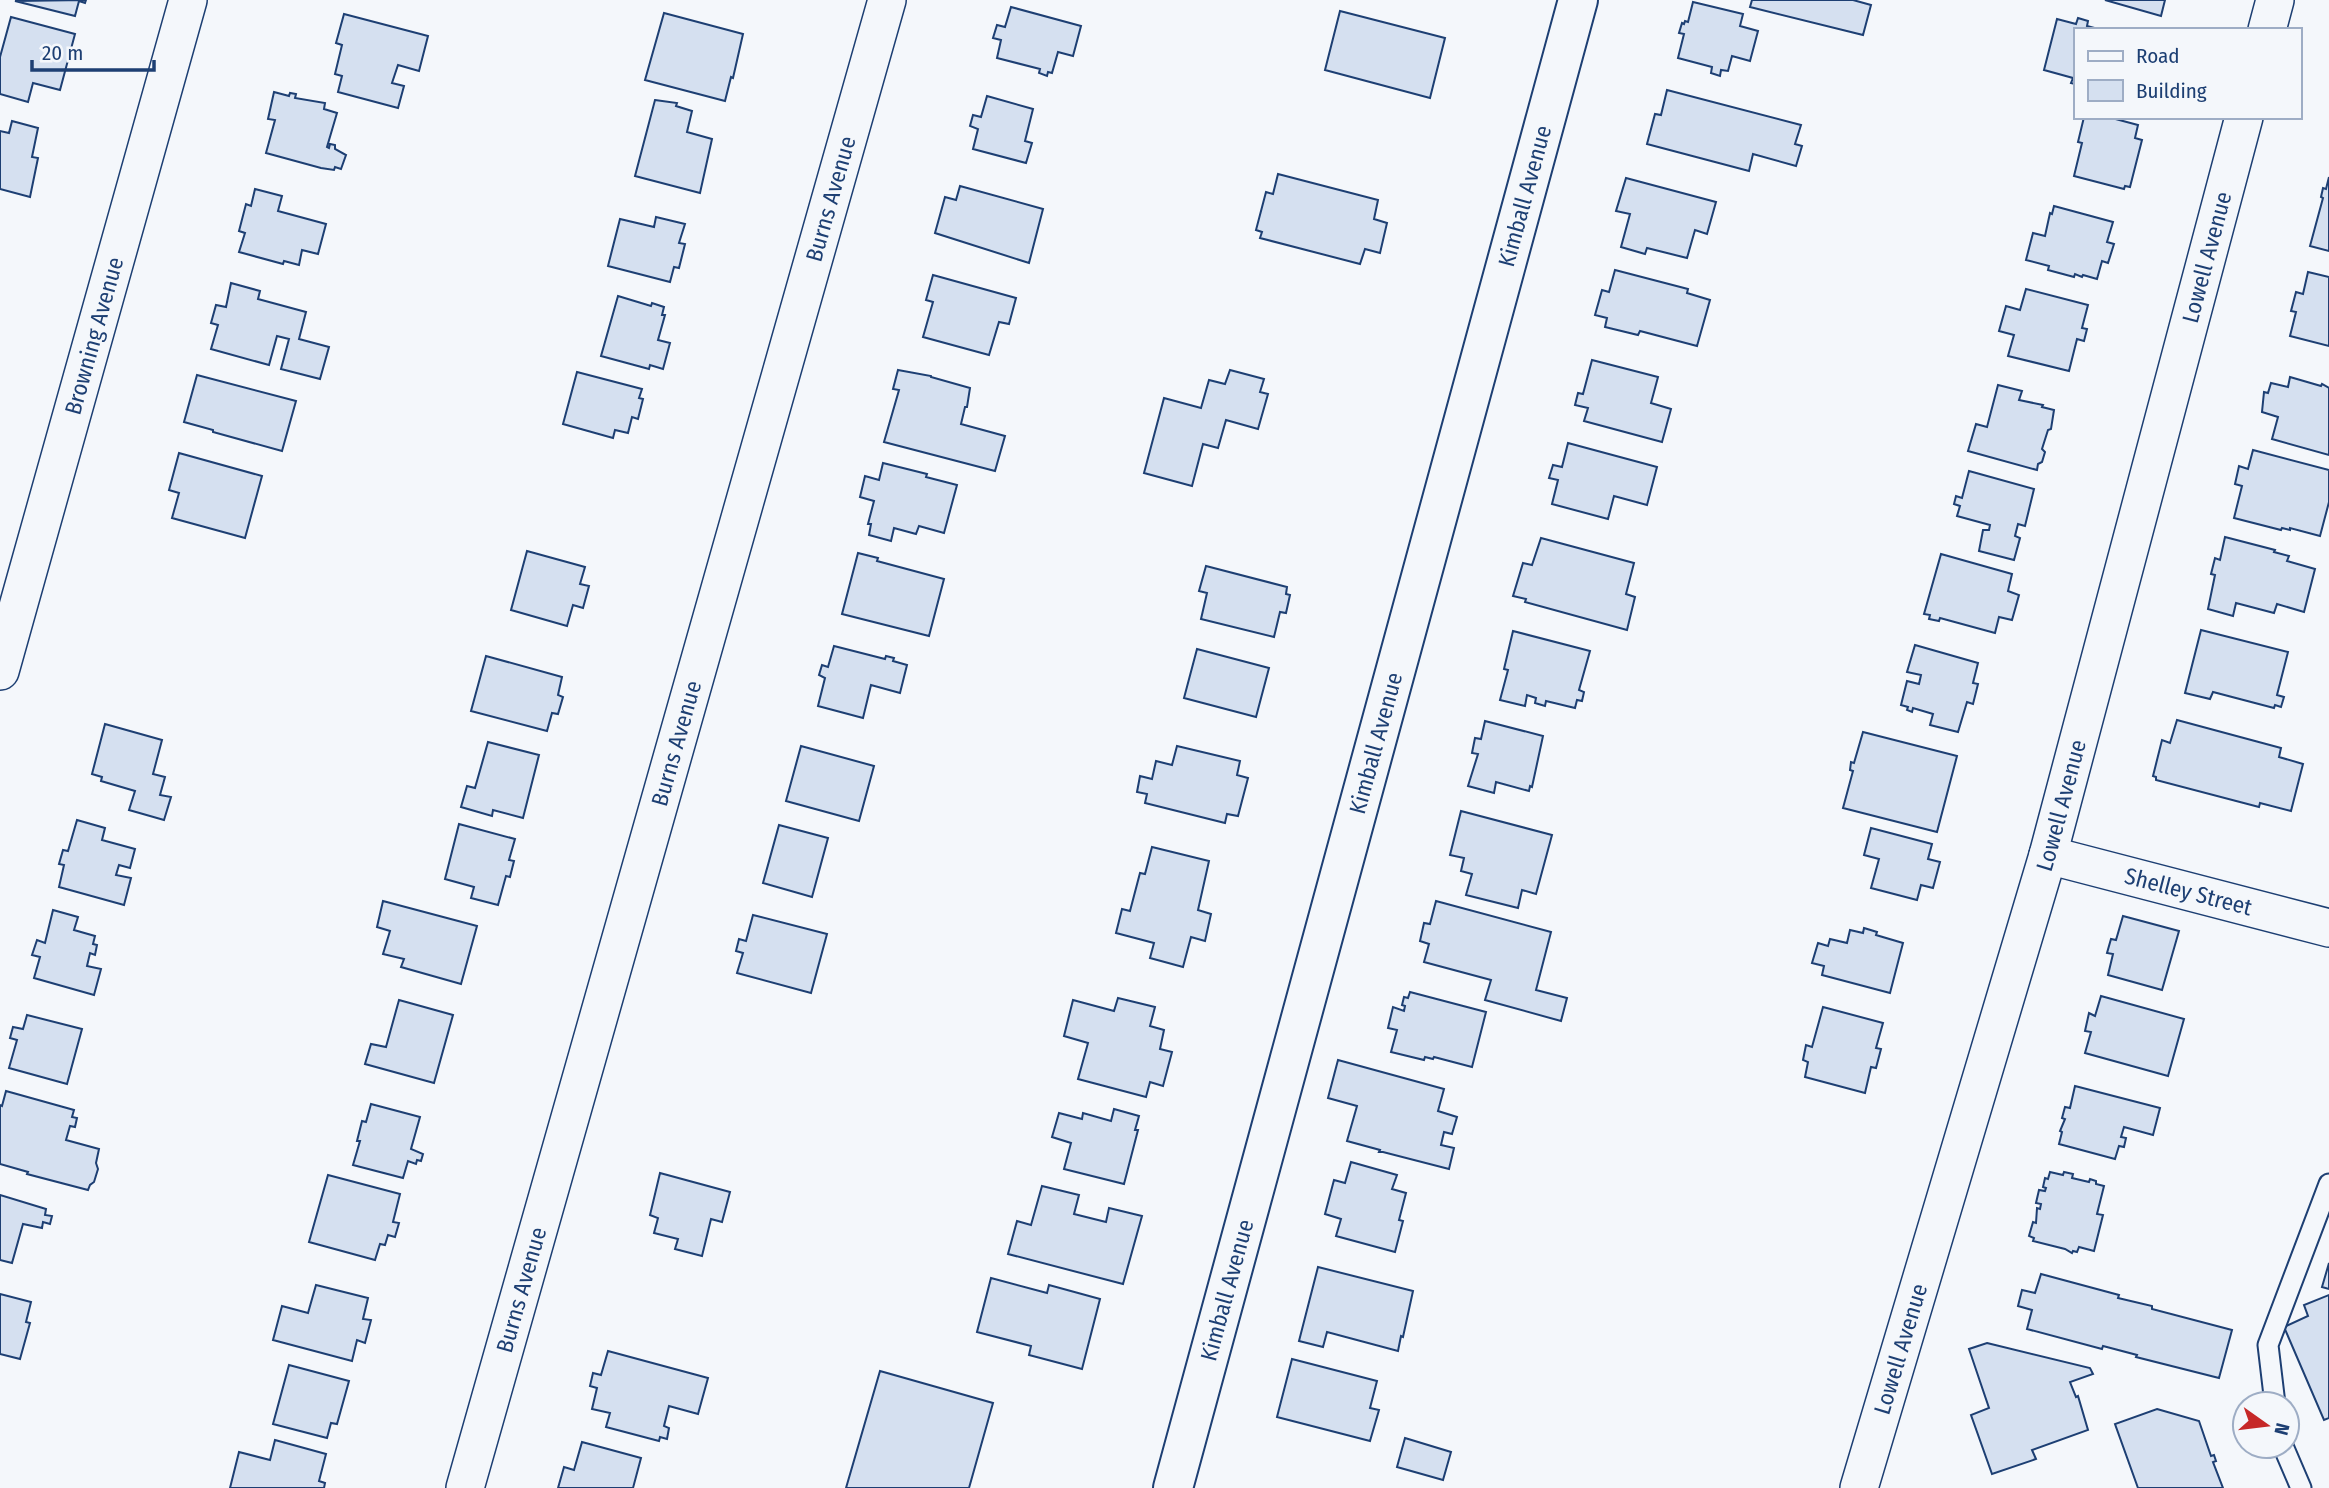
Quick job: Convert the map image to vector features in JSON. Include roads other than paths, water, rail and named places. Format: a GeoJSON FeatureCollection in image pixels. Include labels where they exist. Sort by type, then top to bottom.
{"type":"FeatureCollection","features":[{"type":"Feature","properties":{"kind":"street","name":"Browning Avenue"},"geometry":{"type":"LineString","coordinates":[[0,671],[188,0]]}},
{"type":"Feature","properties":{"kind":"street","name":"Burns Avenue"},"geometry":{"type":"LineString","coordinates":[[465,1488],[887,0]]}},
{"type":"Feature","properties":{"kind":"street","name":"Kimball Avenue"},"geometry":{"type":"LineString","coordinates":[[1173,1488],[1578,0]]}},
{"type":"Feature","properties":{"kind":"street"},"geometry":{"type":"LineString","coordinates":[[2268,28],[2275,0]]}},
{"type":"Feature","properties":{"kind":"street","name":"Lowell Avenue"},"geometry":{"type":"LineString","coordinates":[[1859,1488],[2048,855],[2243,119]]}},
{"type":"Feature","properties":{"kind":"street","name":"Shelley Street"},"geometry":{"type":"LineString","coordinates":[[2048,855],[2329,928]]}},
{"type":"Feature","properties":{"kind":"lane"},"geometry":{"type":"LineString","coordinates":[[2273,1390],[2268,1345],[2329,1184]]}},
{"type":"Feature","properties":{"kind":"lane"},"geometry":{"type":"LineString","coordinates":[[2289,1460],[2301,1488]]}}]}
